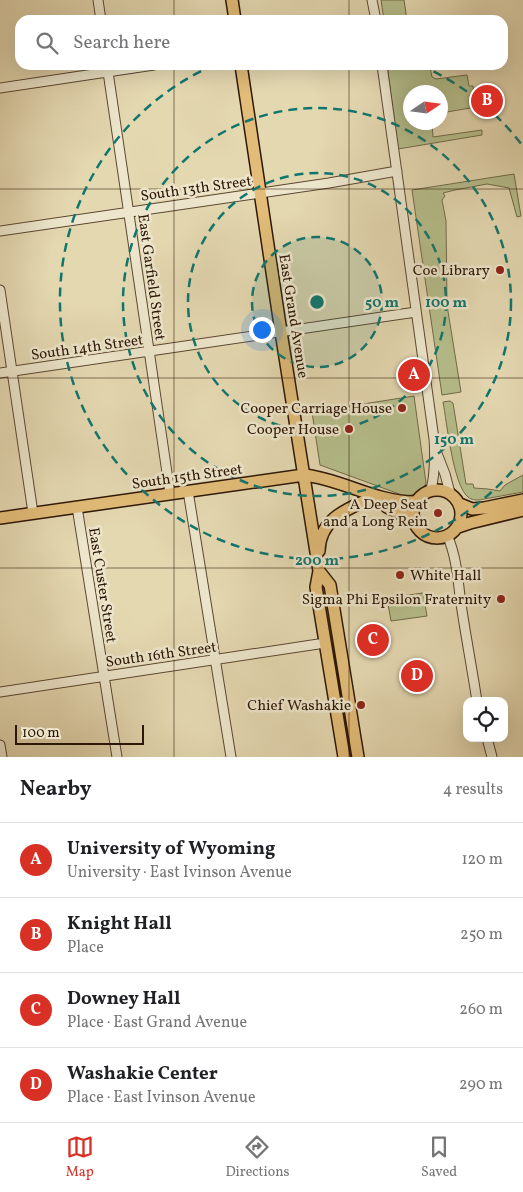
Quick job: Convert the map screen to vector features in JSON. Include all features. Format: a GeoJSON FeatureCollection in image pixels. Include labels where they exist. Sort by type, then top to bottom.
{"type":"FeatureCollection","features":[{"type":"Feature","properties":{"kind":"main road"},"geometry":{"type":"LineString","coordinates":[[232,0],[234,15]]}},
{"type":"Feature","properties":{"kind":"main road","name":"East Grand Avenue"},"geometry":{"type":"LineString","coordinates":[[242,70],[319,571],[316,587],[344,757]]}},
{"type":"Feature","properties":{"kind":"main road","name":"South 15th Street"},"geometry":{"type":"LineString","coordinates":[[0,518],[304,475],[318,477],[376,496],[417,502]]}},
{"type":"Feature","properties":{"kind":"main road"},"geometry":{"type":"LineString","coordinates":[[415,521],[414,510],[417,502],[422,495],[430,491],[439,490],[450,493],[460,504],[472,509],[523,500]]}},
{"type":"Feature","properties":{"kind":"main road"},"geometry":{"type":"LineString","coordinates":[[319,571],[320,544],[327,526],[345,510],[376,496]]}},
{"type":"Feature","properties":{"kind":"main road","name":"South 15th Street"},"geometry":{"type":"LineString","coordinates":[[376,496],[387,507],[415,521],[421,531],[431,537],[448,536]]}},
{"type":"Feature","properties":{"kind":"main road"},"geometry":{"type":"LineString","coordinates":[[458,527],[461,518],[460,504]]}},
{"type":"Feature","properties":{"kind":"main road"},"geometry":{"type":"LineString","coordinates":[[448,536],[458,527],[523,510]]}},
{"type":"Feature","properties":{"kind":"main road","name":"East Grand Avenue"},"geometry":{"type":"LineString","coordinates":[[319,571],[330,585],[358,757]]}},
{"type":"Feature","properties":{"kind":"street"},"geometry":{"type":"LineString","coordinates":[[98,0],[100,15]]}},
{"type":"Feature","properties":{"kind":"street"},"geometry":{"type":"LineString","coordinates":[[372,0],[375,15]]}},
{"type":"Feature","properties":{"kind":"street"},"geometry":{"type":"LineString","coordinates":[[0,88],[97,70]]}},
{"type":"Feature","properties":{"kind":"street","name":"East Garfield Street"},"geometry":{"type":"LineString","coordinates":[[108,70],[170,494]]}},
{"type":"Feature","properties":{"kind":"street"},"geometry":{"type":"LineString","coordinates":[[383,70],[435,448],[434,482],[430,491]]}},
{"type":"Feature","properties":{"kind":"street","name":"South 13th Street"},"geometry":{"type":"LineString","coordinates":[[0,231],[396,171]]}},
{"type":"Feature","properties":{"kind":"street"},"geometry":{"type":"LineString","coordinates":[[0,290],[33,513]]}},
{"type":"Feature","properties":{"kind":"street","name":"South 14th Street"},"geometry":{"type":"LineString","coordinates":[[0,373],[416,312]]}},
{"type":"Feature","properties":{"kind":"street"},"geometry":{"type":"LineString","coordinates":[[435,448],[450,493]]}},
{"type":"Feature","properties":{"kind":"street"},"geometry":{"type":"LineString","coordinates":[[188,491],[231,757]]}},
{"type":"Feature","properties":{"kind":"street","name":"East Custer Street"},"geometry":{"type":"LineString","coordinates":[[77,507],[117,757]]}},
{"type":"Feature","properties":{"kind":"street"},"geometry":{"type":"LineString","coordinates":[[448,536],[454,558],[477,697]]}},
{"type":"Feature","properties":{"kind":"street","name":"South 16th Street"},"geometry":{"type":"LineString","coordinates":[[0,692],[326,643]]}},
{"type":"Feature","properties":{"kind":"street"},"geometry":{"type":"LineString","coordinates":[[488,742],[492,757]]}},
{"type":"Feature","properties":{"kind":"street"},"geometry":{"type":"LineString","coordinates":[[0,745],[2,757]]}},
{"type":"Feature","properties":{"kind":"green space"},"geometry":{"type":"Polygon","coordinates":[[[381,0],[404,0],[406,15],[383,15],[381,0]]]}},
{"type":"Feature","properties":{"kind":"green space"},"geometry":{"type":"Polygon","coordinates":[[[388,70],[431,70],[432,77],[436,79],[467,75],[469,86],[473,86],[476,107],[448,112],[448,85],[403,85],[403,130],[432,130],[433,137],[482,130],[482,135],[398,149],[388,70]]]}},
{"type":"Feature","properties":{"kind":"green space"},"geometry":{"type":"Polygon","coordinates":[[[514,174],[521,216],[517,217],[509,188],[487,184],[443,193],[445,196],[442,200],[446,221],[447,305],[461,392],[442,395],[412,190],[514,174]]]}},
{"type":"Feature","properties":{"kind":"green space"},"geometry":{"type":"Polygon","coordinates":[[[414,396],[426,483],[420,492],[414,495],[402,495],[320,465],[312,412],[414,396]]]}},
{"type":"Feature","properties":{"kind":"green space"},"geometry":{"type":"Polygon","coordinates":[[[450,401],[453,403],[466,484],[473,484],[474,488],[500,491],[505,485],[523,475],[523,492],[479,500],[468,497],[458,480],[451,453],[443,402],[450,401]]]}},
{"type":"Feature","properties":{"kind":"green space"},"geometry":{"type":"Polygon","coordinates":[[[423,593],[427,616],[391,621],[387,598],[423,593]]]}},
{"type":"Feature","properties":{"kind":"place","name":"Knight Hall"},"geometry":{"type":"Point","coordinates":[487,101]}},
{"type":"Feature","properties":{"kind":"place","name":"Coe Library"},"geometry":{"type":"Point","coordinates":[500,270]}},
{"type":"Feature","properties":{"kind":"place","name":"University of Wyoming"},"geometry":{"type":"Point","coordinates":[414,375]}},
{"type":"Feature","properties":{"kind":"place","name":"Cooper Carriage House"},"geometry":{"type":"Point","coordinates":[402,408]}},
{"type":"Feature","properties":{"kind":"place","name":"Cooper House"},"geometry":{"type":"Point","coordinates":[349,429]}},
{"type":"Feature","properties":{"kind":"place","name":"A Deep Seat and a Long Rein"},"geometry":{"type":"Point","coordinates":[438,513]}},
{"type":"Feature","properties":{"kind":"place","name":"White Hall"},"geometry":{"type":"Point","coordinates":[400,575]}},
{"type":"Feature","properties":{"kind":"place","name":"Sigma Phi Epsilon Fraternity"},"geometry":{"type":"Point","coordinates":[501,599]}},
{"type":"Feature","properties":{"kind":"place","name":"Downey Hall"},"geometry":{"type":"Point","coordinates":[373,640]}},
{"type":"Feature","properties":{"kind":"place","name":"Washakie Center"},"geometry":{"type":"Point","coordinates":[417,676]}},
{"type":"Feature","properties":{"kind":"place","name":"Chief Washakie"},"geometry":{"type":"Point","coordinates":[361,705]}}]}
